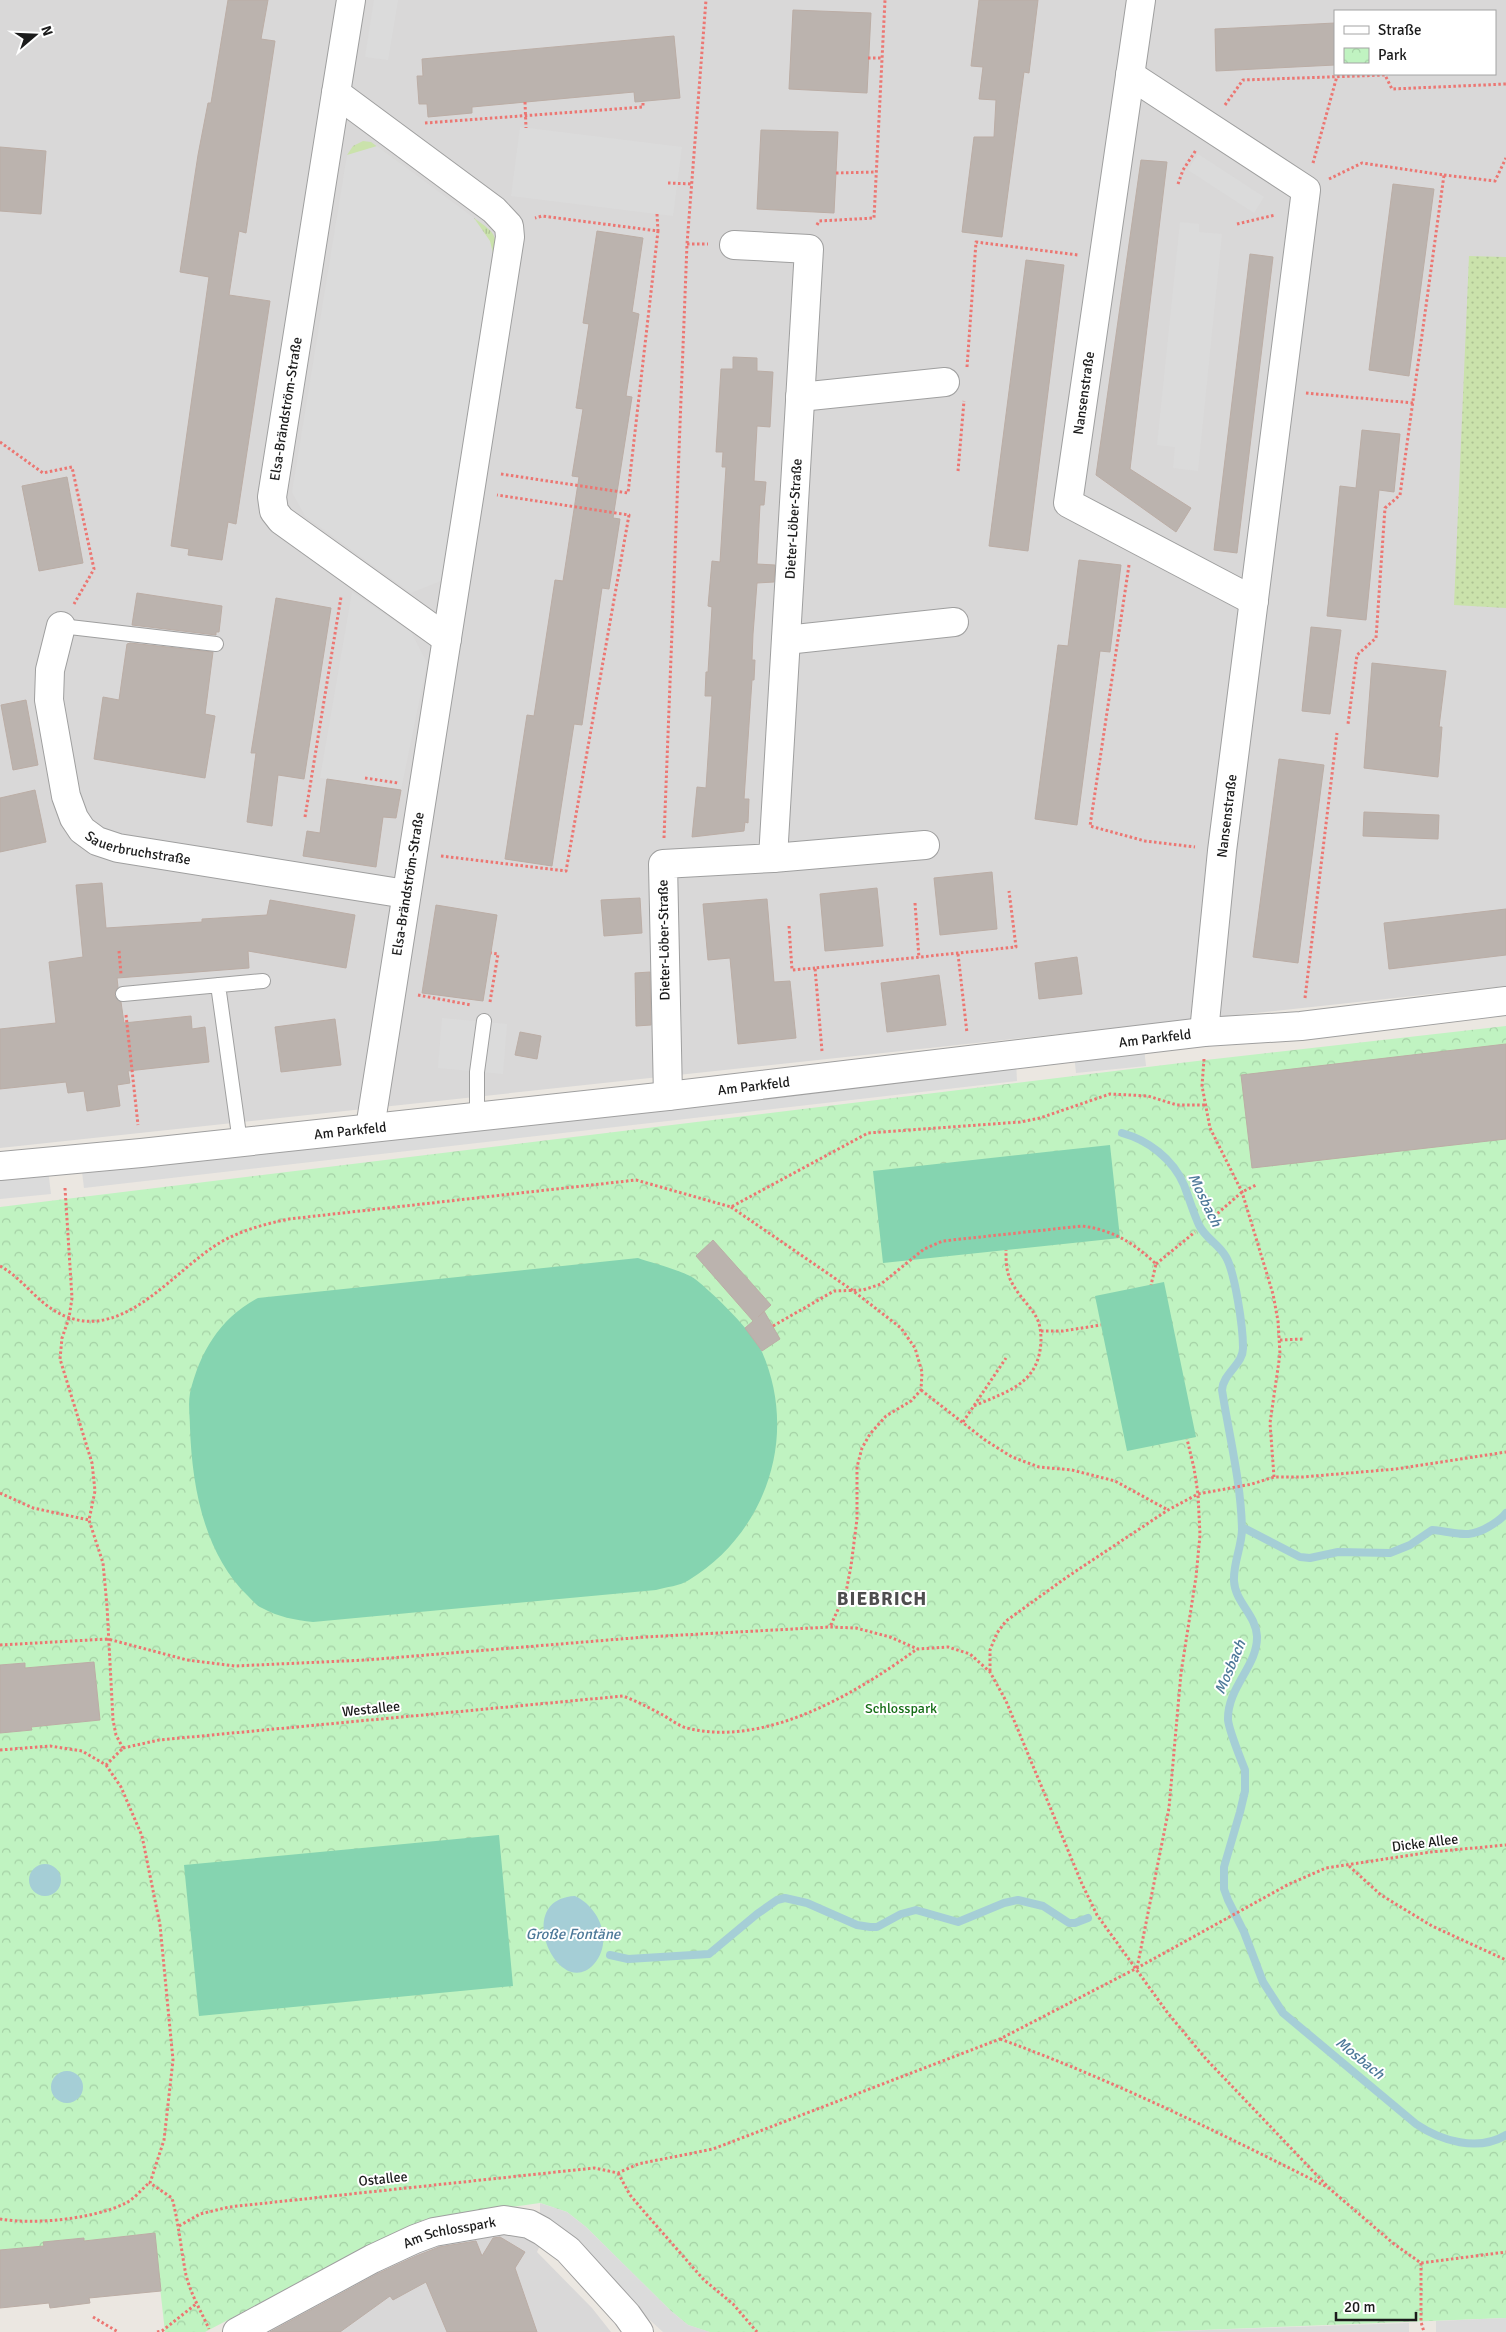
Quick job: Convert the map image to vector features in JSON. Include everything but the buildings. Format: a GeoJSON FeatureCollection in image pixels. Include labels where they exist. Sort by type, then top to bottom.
{"type":"FeatureCollection","features":[{"type":"Feature","properties":{"kind":"street","name":"Elsa-Brändström-Straße"},"geometry":{"type":"LineString","coordinates":[[352,0],[272,497],[274,511],[281,520],[447,640]]}},
{"type":"Feature","properties":{"kind":"street","name":"Nansenstraße"},"geometry":{"type":"LineString","coordinates":[[1141,0],[1068,503],[1254,601]]}},
{"type":"Feature","properties":{"kind":"street"},"geometry":{"type":"LineString","coordinates":[[1130,75],[1306,190]]}},
{"type":"Feature","properties":{"kind":"street"},"geometry":{"type":"LineString","coordinates":[[336,93],[494,210],[509,226]]}},
{"type":"Feature","properties":{"kind":"street","name":"Nansenstraße"},"geometry":{"type":"LineString","coordinates":[[1204,1032],[1222,851],[1306,190]]}},
{"type":"Feature","properties":{"kind":"street","name":"Elsa-Brändström-Straße"},"geometry":{"type":"LineString","coordinates":[[370,1128],[510,237],[509,226]]}},
{"type":"Feature","properties":{"kind":"street"},"geometry":{"type":"LineString","coordinates":[[734,245],[809,249]]}},
{"type":"Feature","properties":{"kind":"street","name":"Dieter-Löber-Straße"},"geometry":{"type":"LineString","coordinates":[[773,858],[809,249]]}},
{"type":"Feature","properties":{"kind":"street"},"geometry":{"type":"LineString","coordinates":[[800,396],[959,383]]}},
{"type":"Feature","properties":{"kind":"street"},"geometry":{"type":"LineString","coordinates":[[786,640],[954,622]]}},
{"type":"Feature","properties":{"kind":"street","name":"Sauerbruchstraße"},"geometry":{"type":"LineString","coordinates":[[61,626],[50,670],[49,700],[66,796],[74,818],[82,830],[97,841],[118,848],[406,894]]}},
{"type":"Feature","properties":{"kind":"street","name":"Dieter-Löber-Straße"},"geometry":{"type":"LineString","coordinates":[[668,1096],[663,864],[773,858],[924,846]]}},
{"type":"Feature","properties":{"kind":"street","name":"Am Parkfeld"},"geometry":{"type":"LineString","coordinates":[[0,1166],[141,1154],[668,1096],[1204,1032],[1302,1026],[1506,1001]]}},
{"type":"Feature","properties":{"kind":"street","name":"Am Schlosspark"},"geometry":{"type":"LineString","coordinates":[[224,2332],[415,2238],[434,2232],[504,2220],[529,2224],[568,2250],[640,2332]]}},
{"type":"Feature","properties":{"kind":"lane"},"geometry":{"type":"LineString","coordinates":[[61,626],[216,644]]}},
{"type":"Feature","properties":{"kind":"lane"},"geometry":{"type":"LineString","coordinates":[[124,994],[263,981]]}},
{"type":"Feature","properties":{"kind":"lane"},"geometry":{"type":"LineString","coordinates":[[218,985],[240,1142]]}},
{"type":"Feature","properties":{"kind":"lane"},"geometry":{"type":"LineString","coordinates":[[477,1116],[477,1072],[486,1015]]}},
{"type":"Feature","properties":{"kind":"path"},"geometry":{"type":"LineString","coordinates":[[663,864],[687,244],[706,0]]}},
{"type":"Feature","properties":{"kind":"path"},"geometry":{"type":"LineString","coordinates":[[809,249],[819,221],[874,218],[885,0]]}},
{"type":"Feature","properties":{"kind":"path"},"geometry":{"type":"LineString","coordinates":[[868,58],[882,58]]}},
{"type":"Feature","properties":{"kind":"path"},"geometry":{"type":"LineString","coordinates":[[1178,184],[1183,170],[1209,128],[1243,80],[1385,75],[1392,89],[1506,84]]}},
{"type":"Feature","properties":{"kind":"path"},"geometry":{"type":"LineString","coordinates":[[1306,190],[1337,76]]}},
{"type":"Feature","properties":{"kind":"path"},"geometry":{"type":"LineString","coordinates":[[525,102],[526,128]]}},
{"type":"Feature","properties":{"kind":"path"},"geometry":{"type":"LineString","coordinates":[[382,127],[643,107],[643,102]]}},
{"type":"Feature","properties":{"kind":"path"},"geometry":{"type":"LineString","coordinates":[[1306,190],[1362,163],[1495,181],[1506,158]]}},
{"type":"Feature","properties":{"kind":"path"},"geometry":{"type":"LineString","coordinates":[[836,172],[876,172]]}},
{"type":"Feature","properties":{"kind":"path"},"geometry":{"type":"LineString","coordinates":[[1348,724],[1357,655],[1376,638],[1385,508],[1400,495],[1444,175]]}},
{"type":"Feature","properties":{"kind":"path"},"geometry":{"type":"LineString","coordinates":[[668,182],[693,184]]}},
{"type":"Feature","properties":{"kind":"path"},"geometry":{"type":"LineString","coordinates":[[471,480],[628,493],[658,231],[657,214]]}},
{"type":"Feature","properties":{"kind":"path"},"geometry":{"type":"LineString","coordinates":[[1237,224],[1276,215]]}},
{"type":"Feature","properties":{"kind":"path"},"geometry":{"type":"LineString","coordinates":[[509,226],[542,216],[658,231]]}},
{"type":"Feature","properties":{"kind":"path"},"geometry":{"type":"LineString","coordinates":[[958,471],[959,383],[976,242],[1104,258]]}},
{"type":"Feature","properties":{"kind":"path"},"geometry":{"type":"LineString","coordinates":[[1281,391],[1413,403]]}},
{"type":"Feature","properties":{"kind":"path"},"geometry":{"type":"LineString","coordinates":[[0,442],[43,472],[72,467],[94,569],[61,626]]}},
{"type":"Feature","properties":{"kind":"path"},"geometry":{"type":"LineString","coordinates":[[413,852],[566,872],[629,515],[471,480]]}},
{"type":"Feature","properties":{"kind":"path"},"geometry":{"type":"LineString","coordinates":[[1133,537],[1090,826],[1145,841],[1222,851]]}},
{"type":"Feature","properties":{"kind":"path"},"geometry":{"type":"LineString","coordinates":[[306,817],[346,567]]}},
{"type":"Feature","properties":{"kind":"path"},"geometry":{"type":"LineString","coordinates":[[1302,1026],[1337,733]]}},
{"type":"Feature","properties":{"kind":"path"},"geometry":{"type":"LineString","coordinates":[[365,778],[423,788]]}},
{"type":"Feature","properties":{"kind":"path"},"geometry":{"type":"LineString","coordinates":[[789,926],[792,970],[1016,947],[1009,891]]}},
{"type":"Feature","properties":{"kind":"path"},"geometry":{"type":"LineString","coordinates":[[915,903],[919,958]]}},
{"type":"Feature","properties":{"kind":"path"},"geometry":{"type":"LineString","coordinates":[[119,951],[141,1154]]}},
{"type":"Feature","properties":{"kind":"path"},"geometry":{"type":"LineString","coordinates":[[392,990],[486,1015],[498,954],[491,954]]}},
{"type":"Feature","properties":{"kind":"path"},"geometry":{"type":"LineString","coordinates":[[958,954],[969,1060]]}},
{"type":"Feature","properties":{"kind":"path"},"geometry":{"type":"LineString","coordinates":[[815,968],[825,1076]]}},
{"type":"Feature","properties":{"kind":"path"},"geometry":{"type":"LineString","coordinates":[[1204,1032],[1202,1086],[1210,1128],[1242,1192],[1272,1294],[1280,1340],[1270,1423],[1274,1477]]}},
{"type":"Feature","properties":{"kind":"path"},"geometry":{"type":"LineString","coordinates":[[731,1207],[868,1133],[1020,1122],[1040,1118],[1110,1094],[1148,1096],[1177,1105],[1205,1105]]}},
{"type":"Feature","properties":{"kind":"path"},"geometry":{"type":"LineString","coordinates":[[62,1161],[72,1298],[70,1318],[62,1338],[60,1359],[92,1464],[95,1491],[89,1520],[103,1563],[113,1720],[116,1735],[123,1748],[106,1765]]}},
{"type":"Feature","properties":{"kind":"path"},"geometry":{"type":"LineString","coordinates":[[0,1266],[16,1276],[38,1300],[70,1318],[94,1322],[116,1318],[139,1306],[220,1243],[254,1226],[289,1219],[636,1180],[731,1207],[852,1290],[901,1328],[915,1348],[922,1372],[921,1390],[911,1401],[886,1416],[870,1434],[862,1448],[857,1467],[857,1519],[851,1566],[846,1592],[830,1627]]}},
{"type":"Feature","properties":{"kind":"path"},"geometry":{"type":"LineString","coordinates":[[1210,1220],[1242,1192],[1256,1185]]}},
{"type":"Feature","properties":{"kind":"path"},"geometry":{"type":"LineString","coordinates":[[774,1326],[834,1291],[872,1288],[882,1284],[924,1249],[943,1242],[1082,1226],[1104,1229],[1147,1255],[1156,1264]]}},
{"type":"Feature","properties":{"kind":"path"},"geometry":{"type":"LineString","coordinates":[[1150,1285],[1156,1264],[1195,1232]]}},
{"type":"Feature","properties":{"kind":"path"},"geometry":{"type":"LineString","coordinates":[[974,1406],[1011,1389],[1031,1374],[1040,1353],[1041,1331],[1036,1316],[1022,1298],[1008,1274],[1006,1250]]}},
{"type":"Feature","properties":{"kind":"path"},"geometry":{"type":"LineString","coordinates":[[1041,1331],[1063,1331],[1101,1325]]}},
{"type":"Feature","properties":{"kind":"path"},"geometry":{"type":"LineString","coordinates":[[1280,1340],[1303,1339]]}},
{"type":"Feature","properties":{"kind":"path"},"geometry":{"type":"LineString","coordinates":[[963,1422],[1006,1358]]}},
{"type":"Feature","properties":{"kind":"path"},"geometry":{"type":"LineString","coordinates":[[921,1390],[984,1440],[1012,1458],[1039,1467],[1072,1470],[1116,1481],[1168,1510]]}},
{"type":"Feature","properties":{"kind":"path"},"geometry":{"type":"LineString","coordinates":[[1136,1968],[1169,1808],[1182,1673],[1196,1577],[1200,1535],[1198,1494],[1187,1439]]}},
{"type":"Feature","properties":{"kind":"path"},"geometry":{"type":"LineString","coordinates":[[990,1672],[990,1650],[997,1633],[1006,1621],[1067,1577],[1168,1510],[1198,1494],[1252,1484],[1274,1477],[1304,1477],[1396,1469],[1506,1452]]}},
{"type":"Feature","properties":{"kind":"path"},"geometry":{"type":"LineString","coordinates":[[0,1492],[33,1508],[89,1520]]}},
{"type":"Feature","properties":{"kind":"path"},"geometry":{"type":"LineString","coordinates":[[0,1645],[108,1640],[187,1660],[235,1666],[366,1660],[644,1637],[830,1627],[856,1628],[890,1637],[918,1649],[948,1647],[970,1654],[990,1672],[1006,1701],[1082,1884],[1097,1915],[1167,2012],[1206,2059],[1330,2189],[1394,2244],[1422,2263],[1506,2252]]}},
{"type":"Feature","properties":{"kind":"path","name":"Westallee"},"geometry":{"type":"LineString","coordinates":[[123,1748],[159,1740],[623,1696],[642,1703],[685,1728],[711,1732],[750,1730],[775,1726],[799,1716],[880,1676],[918,1649]]}},
{"type":"Feature","properties":{"kind":"path"},"geometry":{"type":"LineString","coordinates":[[0,1750],[50,1746],[82,1751],[106,1765],[121,1787],[142,1836],[160,1925],[173,2060],[164,2140],[150,2183],[127,2203],[95,2213],[49,2221],[0,2219]]}},
{"type":"Feature","properties":{"kind":"path","name":"Dicke Allee"},"geometry":{"type":"LineString","coordinates":[[618,2173],[638,2164],[713,2149],[1000,2039],[1251,1905],[1326,1868],[1431,1852],[1506,1845]]}},
{"type":"Feature","properties":{"kind":"path"},"geometry":{"type":"LineString","coordinates":[[1348,1865],[1382,1895],[1432,1926],[1506,1960]]}},
{"type":"Feature","properties":{"kind":"path"},"geometry":{"type":"LineString","coordinates":[[1000,2039],[1057,2060],[1170,2109],[1330,2189]]}},
{"type":"Feature","properties":{"kind":"path","name":"Ostallee"},"geometry":{"type":"LineString","coordinates":[[179,2226],[200,2214],[229,2207],[594,2168],[618,2173]]}},
{"type":"Feature","properties":{"kind":"path"},"geometry":{"type":"LineString","coordinates":[[618,2173],[630,2194],[647,2216],[704,2280],[733,2304],[757,2332]]}},
{"type":"Feature","properties":{"kind":"path"},"geometry":{"type":"LineString","coordinates":[[150,2183],[172,2198],[179,2226],[186,2276],[196,2304],[224,2332]]}},
{"type":"Feature","properties":{"kind":"path"},"geometry":{"type":"LineString","coordinates":[[1422,2263],[1421,2322],[1424,2332]]}},
{"type":"Feature","properties":{"kind":"path"},"geometry":{"type":"LineString","coordinates":[[157,2332],[162,2331],[196,2304]]}},
{"type":"Feature","properties":{"kind":"path"},"geometry":{"type":"LineString","coordinates":[[93,2317],[118,2332]]}},
{"type":"Feature","properties":{"kind":"shaded area"},"geometry":{"type":"Polygon","coordinates":[[[0,0],[1506,0],[1506,986],[0,1148],[0,0]]]}},
{"type":"Feature","properties":{"kind":"shaded area"},"geometry":{"type":"Polygon","coordinates":[[[374,0],[398,0],[388,60],[365,57],[374,0]]]}},
{"type":"Feature","properties":{"kind":"shaded area"},"geometry":{"type":"Polygon","coordinates":[[[520,127],[682,147],[673,216],[511,196],[520,127]]]}},
{"type":"Feature","properties":{"kind":"shaded area"},"geometry":{"type":"Polygon","coordinates":[[[377,146],[474,218],[490,241],[495,261],[441,581],[411,593],[305,516],[292,492],[347,155],[377,146]]]}},
{"type":"Feature","properties":{"kind":"shaded area"},"geometry":{"type":"Polygon","coordinates":[[[1198,154],[1264,197],[1254,213],[1188,170],[1198,154]]]}},
{"type":"Feature","properties":{"kind":"shaded area"},"geometry":{"type":"Polygon","coordinates":[[[1180,222],[1199,224],[1199,232],[1222,234],[1198,471],[1173,468],[1175,447],[1157,445],[1180,222]]]}},
{"type":"Feature","properties":{"kind":"shaded area"},"geometry":{"type":"Polygon","coordinates":[[[352,592],[411,632],[427,663],[401,790],[320,778],[352,592]]]}},
{"type":"Feature","properties":{"kind":"shaded area"},"geometry":{"type":"Polygon","coordinates":[[[442,1018],[507,1024],[503,1074],[438,1068],[442,1018]]]}},
{"type":"Feature","properties":{"kind":"shaded area"},"geometry":{"type":"Polygon","coordinates":[[[1144,1047],[1146,1066],[1076,1073],[1074,1054],[1144,1047]]]}},
{"type":"Feature","properties":{"kind":"shaded area"},"geometry":{"type":"Polygon","coordinates":[[[1016,1061],[1017,1081],[84,1188],[81,1164],[1016,1061]]]}},
{"type":"Feature","properties":{"kind":"shaded area"},"geometry":{"type":"Polygon","coordinates":[[[48,1169],[51,1194],[0,1199],[0,1174],[48,1169]]]}},
{"type":"Feature","properties":{"kind":"shaded area"},"geometry":{"type":"Polygon","coordinates":[[[540,2203],[567,2212],[586,2227],[671,2311],[688,2325],[710,2332],[663,2332],[540,2221],[540,2203]]]}},
{"type":"Feature","properties":{"kind":"shaded area"},"geometry":{"type":"Polygon","coordinates":[[[504,2223],[542,2241],[537,2252],[592,2308],[611,2332],[259,2332],[412,2249],[504,2223]]]}},
{"type":"Feature","properties":{"kind":"shaded area"},"geometry":{"type":"Polygon","coordinates":[[[1506,2318],[1506,2332],[1436,2332],[1436,2321],[1506,2318]]]}},
{"type":"Feature","properties":{"kind":"shaded area"},"geometry":{"type":"Polygon","coordinates":[[[1409,2323],[1409,2332],[1152,2332],[1409,2323]]]}},
{"type":"Feature","properties":{"kind":"green space"},"geometry":{"type":"Polygon","coordinates":[[[363,141],[371,142],[402,165],[347,155],[353,146],[363,141]]]}},
{"type":"Feature","properties":{"kind":"green space"},"geometry":{"type":"Polygon","coordinates":[[[474,218],[491,231],[495,239],[495,261],[471,223],[474,218]]]}},
{"type":"Feature","properties":{"kind":"green space"},"geometry":{"type":"Polygon","coordinates":[[[1469,256],[1506,257],[1506,608],[1454,605],[1469,256]]]}},
{"type":"Feature","properties":{"kind":"green space","name":"Schlosspark"},"geometry":{"type":"Polygon","coordinates":[[[1506,1026],[1506,2318],[1152,2332],[709,2332],[688,2325],[671,2311],[586,2227],[567,2212],[540,2203],[426,2219],[392,2234],[205,2332],[165,2332],[154,2233],[84,2241],[83,2238],[44,2242],[44,2246],[0,2250],[0,1733],[31,1730],[31,1727],[100,1720],[94,1662],[25,1668],[24,1663],[0,1665],[0,1207],[1197,1061],[1506,1026]]]}},
{"type":"Feature","properties":{"kind":"green space"},"geometry":{"type":"Polygon","coordinates":[[[1110,1145],[1120,1238],[883,1263],[873,1171],[1110,1145]]]}},
{"type":"Feature","properties":{"kind":"green space"},"geometry":{"type":"Polygon","coordinates":[[[638,1258],[690,1276],[712,1293],[742,1324],[758,1344],[773,1384],[777,1416],[775,1449],[768,1480],[756,1509],[738,1536],[716,1560],[685,1582],[656,1590],[313,1622],[280,1616],[260,1607],[233,1579],[211,1540],[203,1518],[191,1450],[189,1406],[194,1378],[206,1350],[222,1326],[245,1306],[258,1298],[638,1258]]]}},
{"type":"Feature","properties":{"kind":"green space"},"geometry":{"type":"Polygon","coordinates":[[[1164,1282],[1196,1437],[1127,1451],[1095,1296],[1164,1282]]]}},
{"type":"Feature","properties":{"kind":"green space"},"geometry":{"type":"Polygon","coordinates":[[[499,1835],[513,1986],[199,2016],[184,1865],[499,1835]]]}},
{"type":"Feature","properties":{"kind":"water"},"geometry":{"type":"Polygon","coordinates":[[[45,1864],[57,1868],[61,1880],[57,1892],[45,1896],[33,1892],[29,1880],[33,1868],[45,1864]]]}},
{"type":"Feature","properties":{"kind":"water","name":"Große Fontäne"},"geometry":{"type":"Polygon","coordinates":[[[575,1896],[584,1901],[597,1916],[603,1935],[600,1955],[594,1964],[581,1972],[567,1970],[556,1960],[547,1946],[544,1929],[546,1913],[556,1901],[575,1896]]]}},
{"type":"Feature","properties":{"kind":"water"},"geometry":{"type":"Polygon","coordinates":[[[67,2071],[79,2075],[83,2087],[79,2099],[67,2103],[55,2099],[51,2087],[55,2075],[67,2071]]]}},
{"type":"Feature","properties":{"kind":"waterway","name":"Mosbach"},"geometry":{"type":"LineString","coordinates":[[1122,1133],[1141,1140],[1159,1152],[1179,1176],[1199,1225],[1226,1257],[1235,1287],[1240,1314],[1243,1338],[1242,1353],[1223,1384],[1222,1390],[1241,1511],[1242,1535],[1235,1568],[1235,1589],[1253,1621],[1257,1636],[1253,1657],[1232,1697],[1229,1708],[1229,1724],[1245,1770],[1245,1791],[1224,1867],[1224,1889],[1228,1900],[1244,1932],[1263,1982],[1283,2013],[1416,2124],[1426,2130],[1448,2139],[1472,2143],[1484,2143],[1506,2135]]}},
{"type":"Feature","properties":{"kind":"waterway"},"geometry":{"type":"LineString","coordinates":[[1242,1527],[1300,1557],[1310,1558],[1338,1552],[1390,1553],[1410,1545],[1432,1530],[1462,1534],[1475,1533],[1501,1519],[1506,1513]]}},
{"type":"Feature","properties":{"kind":"waterway"},"geometry":{"type":"LineString","coordinates":[[610,1955],[628,1959],[709,1954],[757,1914],[777,1900],[785,1898],[807,1903],[857,1925],[870,1927],[877,1927],[901,1914],[916,1910],[958,1922],[1004,1903],[1018,1900],[1043,1906],[1069,1923],[1075,1923],[1088,1918]]}},
{"type":"Feature","properties":{"kind":"district","name":"BIEBRICH"},"geometry":{"type":"Point","coordinates":[882,1599]}}]}
